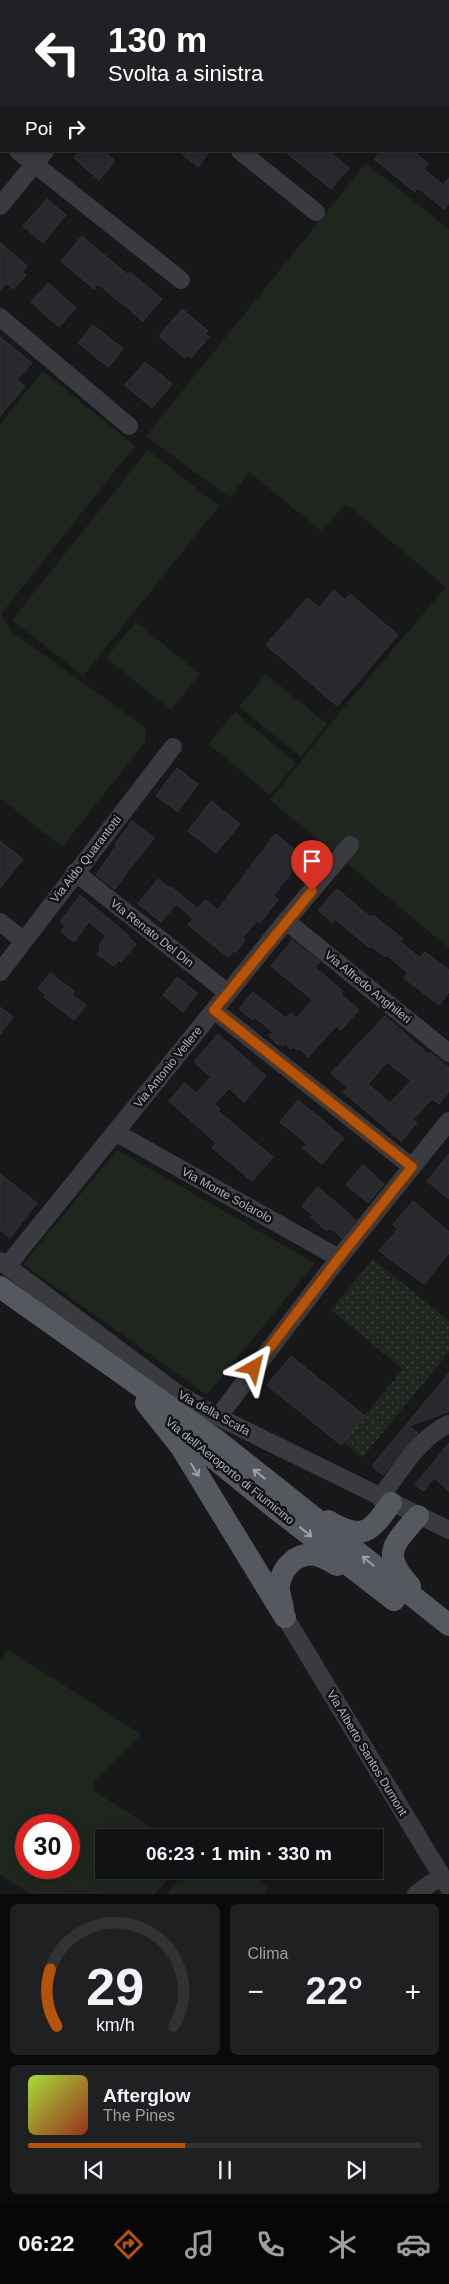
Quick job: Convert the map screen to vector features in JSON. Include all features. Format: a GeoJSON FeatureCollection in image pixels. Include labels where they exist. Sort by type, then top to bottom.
{"type":"FeatureCollection","features":[{"type":"Feature","properties":{"kind":"main road","name":"Via dell'Aeroporto di Fiumicino"},"geometry":{"type":"LineString","coordinates":[[5,1278],[146,1402],[275,1508],[449,1642]]}},
{"type":"Feature","properties":{"kind":"main road","name":"Via dell'Aeroporto di Fiumicino"},"geometry":{"type":"LineString","coordinates":[[5,1278],[204,1431],[441,1619]]}},
{"type":"Feature","properties":{"kind":"main road"},"geometry":{"type":"LineString","coordinates":[[146,1402],[181,1447],[285,1617]]}},
{"type":"Feature","properties":{"kind":"main road"},"geometry":{"type":"LineString","coordinates":[[297,1504],[344,1530],[365,1532],[376,1525],[386,1500]]}},
{"type":"Feature","properties":{"kind":"main road"},"geometry":{"type":"LineString","coordinates":[[418,1516],[395,1543],[393,1562],[400,1574],[441,1619]]}},
{"type":"Feature","properties":{"kind":"main road"},"geometry":{"type":"LineString","coordinates":[[285,1617],[279,1586],[285,1568],[298,1558],[308,1554],[318,1555],[370,1582]]}},
{"type":"Feature","properties":{"kind":"street"},"geometry":{"type":"LineString","coordinates":[[21,152],[40,158],[181,280]]}},
{"type":"Feature","properties":{"kind":"street"},"geometry":{"type":"LineString","coordinates":[[241,152],[316,212]]}},
{"type":"Feature","properties":{"kind":"street"},"geometry":{"type":"LineString","coordinates":[[0,206],[40,158]]}},
{"type":"Feature","properties":{"kind":"street"},"geometry":{"type":"LineString","coordinates":[[0,317],[129,426]]}},
{"type":"Feature","properties":{"kind":"street","name":"Via Aldo Quarantotti"},"geometry":{"type":"LineString","coordinates":[[0,972],[173,747]]}},
{"type":"Feature","properties":{"kind":"street","name":"Via Antonio Vellere"},"geometry":{"type":"LineString","coordinates":[[5,1278],[115,1132],[350,845]]}},
{"type":"Feature","properties":{"kind":"street","name":"Via Renato Del Din"},"geometry":{"type":"LineString","coordinates":[[75,872],[228,992]]}},
{"type":"Feature","properties":{"kind":"street","name":"Via Alfredo Anghileri"},"geometry":{"type":"LineString","coordinates":[[286,921],[449,1054]]}},
{"type":"Feature","properties":{"kind":"street"},"geometry":{"type":"LineString","coordinates":[[0,922],[24,941]]}},
{"type":"Feature","properties":{"kind":"street"},"geometry":{"type":"LineString","coordinates":[[214,1010],[412,1167]]}},
{"type":"Feature","properties":{"kind":"street"},"geometry":{"type":"LineString","coordinates":[[218,1417],[339,1258],[449,1121]]}},
{"type":"Feature","properties":{"kind":"street","name":"Via Monte Solarolo"},"geometry":{"type":"LineString","coordinates":[[115,1132],[339,1258]]}},
{"type":"Feature","properties":{"kind":"street","name":"Via della Scafa"},"geometry":{"type":"LineString","coordinates":[[5,1278],[178,1394],[218,1417],[449,1530]]}},
{"type":"Feature","properties":{"kind":"street"},"geometry":{"type":"LineString","coordinates":[[386,1500],[425,1441],[439,1428],[449,1424]]}},
{"type":"Feature","properties":{"kind":"street","name":"Via Alberto Santos Dumont"},"geometry":{"type":"LineString","coordinates":[[285,1617],[445,1882]]}},
{"type":"Feature","properties":{"kind":"street"},"geometry":{"type":"LineString","coordinates":[[416,1894],[445,1882]]}},
{"type":"Feature","properties":{"kind":"shaded area"},"geometry":{"type":"Polygon","coordinates":[[[366,163],[449,229],[449,948],[270,800],[344,707],[446,587],[346,504],[321,531],[249,472],[230,498],[146,436],[366,163]]]}},
{"type":"Feature","properties":{"kind":"shaded area"},"geometry":{"type":"Polygon","coordinates":[[[43,371],[135,446],[1,614],[11,631],[146,728],[145,742],[62,847],[0,798],[0,424],[43,371]]]}},
{"type":"Feature","properties":{"kind":"shaded area"},"geometry":{"type":"Polygon","coordinates":[[[148,450],[219,506],[83,676],[12,620],[148,450]]]}},
{"type":"Feature","properties":{"kind":"shaded area"},"geometry":{"type":"Polygon","coordinates":[[[136,622],[200,674],[171,710],[106,658],[136,622]]]}},
{"type":"Feature","properties":{"kind":"shaded area"},"geometry":{"type":"Polygon","coordinates":[[[266,674],[327,724],[301,757],[239,707],[266,674]]]}},
{"type":"Feature","properties":{"kind":"shaded area"},"geometry":{"type":"Polygon","coordinates":[[[235,712],[296,763],[270,795],[208,744],[235,712]]]}},
{"type":"Feature","properties":{"kind":"shaded area"},"geometry":{"type":"Polygon","coordinates":[[[117,1150],[315,1263],[207,1395],[23,1264],[117,1150]]]}},
{"type":"Feature","properties":{"kind":"shaded area"},"geometry":{"type":"Polygon","coordinates":[[[373,1259],[449,1321],[449,1352],[362,1458],[343,1442],[403,1369],[331,1310],[373,1259]]]}},
{"type":"Feature","properties":{"kind":"shaded area"},"geometry":{"type":"Polygon","coordinates":[[[8,1650],[141,1734],[93,1783],[94,1791],[153,1829],[95,1829],[95,1879],[168,1879],[154,1894],[31,1894],[0,1875],[0,1659],[8,1650]]]}},
{"type":"Feature","properties":{"kind":"shaded area"},"geometry":{"type":"Polygon","coordinates":[[[179,1879],[259,1879],[269,1888],[264,1894],[166,1894],[179,1879]]]}},
{"type":"Feature","properties":{"kind":"building"},"geometry":{"type":"Polygon","coordinates":[[[78,152],[105,152],[115,161],[99,180],[74,158],[78,152]]]}},
{"type":"Feature","properties":{"kind":"building"},"geometry":{"type":"Polygon","coordinates":[[[179,152],[209,152],[198,167],[179,152]]]}},
{"type":"Feature","properties":{"kind":"building"},"geometry":{"type":"Polygon","coordinates":[[[285,152],[330,152],[349,168],[331,189],[285,152]]]}},
{"type":"Feature","properties":{"kind":"building"},"geometry":{"type":"Polygon","coordinates":[[[380,152],[415,152],[428,163],[424,169],[443,185],[449,178],[449,203],[444,209],[418,188],[415,192],[374,159],[380,152]]]}},
{"type":"Feature","properties":{"kind":"building"},"geometry":{"type":"Polygon","coordinates":[[[47,199],[66,215],[43,243],[23,226],[47,199]]]}},
{"type":"Feature","properties":{"kind":"building"},"geometry":{"type":"Polygon","coordinates":[[[82,236],[128,275],[130,272],[162,299],[143,321],[98,284],[94,289],[61,261],[82,236]]]}},
{"type":"Feature","properties":{"kind":"building"},"geometry":{"type":"Polygon","coordinates":[[[0,243],[27,266],[22,272],[26,275],[13,289],[6,283],[0,290],[0,243]]]}},
{"type":"Feature","properties":{"kind":"building"},"geometry":{"type":"Polygon","coordinates":[[[48,283],[76,308],[59,327],[31,302],[48,283]]]}},
{"type":"Feature","properties":{"kind":"building"},"geometry":{"type":"Polygon","coordinates":[[[182,309],[208,331],[205,334],[209,337],[191,358],[188,355],[185,358],[159,336],[182,309]]]}},
{"type":"Feature","properties":{"kind":"building"},"geometry":{"type":"Polygon","coordinates":[[[93,325],[123,349],[108,367],[78,343],[93,325]]]}},
{"type":"Feature","properties":{"kind":"building"},"geometry":{"type":"Polygon","coordinates":[[[0,337],[32,363],[17,380],[25,386],[0,416],[0,337]]]}},
{"type":"Feature","properties":{"kind":"building"},"geometry":{"type":"Polygon","coordinates":[[[145,362],[172,384],[152,408],[125,385],[145,362]]]}},
{"type":"Feature","properties":{"kind":"building"},"geometry":{"type":"Polygon","coordinates":[[[334,590],[345,600],[350,594],[398,635],[337,706],[266,645],[307,598],[319,608],[334,590]]]}},
{"type":"Feature","properties":{"kind":"building"},"geometry":{"type":"Polygon","coordinates":[[[177,768],[198,784],[178,812],[156,796],[177,768]]]}},
{"type":"Feature","properties":{"kind":"building"},"geometry":{"type":"Polygon","coordinates":[[[211,801],[240,824],[216,853],[188,831],[211,801]]]}},
{"type":"Feature","properties":{"kind":"building"},"geometry":{"type":"Polygon","coordinates":[[[132,821],[154,838],[115,889],[96,875],[132,821]]]}},
{"type":"Feature","properties":{"kind":"building"},"geometry":{"type":"Polygon","coordinates":[[[275,834],[304,857],[273,896],[278,900],[260,923],[257,921],[242,938],[245,940],[235,953],[233,951],[228,957],[188,925],[193,919],[176,904],[161,922],[138,904],[158,879],[169,888],[170,886],[198,909],[205,900],[218,910],[275,834]]]}},
{"type":"Feature","properties":{"kind":"building"},"geometry":{"type":"Polygon","coordinates":[[[0,841],[23,859],[0,888],[0,841]]]}},
{"type":"Feature","properties":{"kind":"building"},"geometry":{"type":"Polygon","coordinates":[[[337,889],[364,912],[371,917],[373,915],[403,939],[400,942],[420,958],[425,952],[449,970],[449,992],[439,1005],[404,978],[408,973],[387,955],[385,957],[371,946],[370,948],[335,919],[333,923],[318,910],[337,889]]]}},
{"type":"Feature","properties":{"kind":"building"},"geometry":{"type":"Polygon","coordinates":[[[80,895],[136,944],[121,962],[119,960],[114,966],[97,954],[100,950],[99,945],[106,936],[89,922],[74,942],[61,932],[65,926],[60,922],[80,895]]]}},
{"type":"Feature","properties":{"kind":"building"},"geometry":{"type":"Polygon","coordinates":[[[292,940],[320,962],[315,967],[343,991],[341,994],[359,1010],[341,1030],[336,1026],[308,1057],[299,1048],[297,1050],[293,1047],[291,1049],[285,1044],[283,1046],[280,1043],[278,1045],[269,1036],[273,1032],[254,1017],[253,1020],[239,1009],[253,992],[286,1018],[291,1013],[296,1018],[313,1000],[271,966],[292,940]]]}},
{"type":"Feature","properties":{"kind":"building"},"geometry":{"type":"Polygon","coordinates":[[[50,973],[74,991],[72,995],[86,1005],[74,1020],[44,997],[46,995],[38,988],[50,973]]]}},
{"type":"Feature","properties":{"kind":"building"},"geometry":{"type":"Polygon","coordinates":[[[177,977],[197,993],[183,1012],[163,995],[177,977]]]}},
{"type":"Feature","properties":{"kind":"building"},"geometry":{"type":"Polygon","coordinates":[[[0,1007],[13,1017],[0,1034],[0,1007]]]}},
{"type":"Feature","properties":{"kind":"building"},"geometry":{"type":"Polygon","coordinates":[[[385,1016],[428,1054],[430,1052],[449,1068],[449,1091],[439,1104],[432,1099],[413,1119],[417,1123],[401,1141],[343,1092],[347,1087],[331,1073],[385,1016]],[[387,1062],[368,1084],[390,1103],[411,1081],[387,1062]]]}},
{"type":"Feature","properties":{"kind":"building"},"geometry":{"type":"Polygon","coordinates":[[[218,1034],[266,1076],[244,1102],[229,1088],[215,1104],[220,1109],[218,1111],[273,1157],[252,1181],[212,1148],[216,1143],[169,1101],[184,1083],[196,1093],[211,1077],[194,1062],[218,1034]]]}},
{"type":"Feature","properties":{"kind":"building"},"geometry":{"type":"Polygon","coordinates":[[[298,1100],[344,1138],[322,1164],[303,1148],[307,1144],[280,1122],[298,1100]]]}},
{"type":"Feature","properties":{"kind":"building"},"geometry":{"type":"Polygon","coordinates":[[[449,1154],[449,1199],[427,1181],[449,1154]]]}},
{"type":"Feature","properties":{"kind":"building"},"geometry":{"type":"Polygon","coordinates":[[[363,1165],[384,1184],[368,1203],[346,1185],[363,1165]]]}},
{"type":"Feature","properties":{"kind":"building"},"geometry":{"type":"Polygon","coordinates":[[[0,1174],[37,1203],[10,1238],[0,1230],[0,1174]]]}},
{"type":"Feature","properties":{"kind":"building"},"geometry":{"type":"Polygon","coordinates":[[[318,1187],[356,1220],[342,1238],[330,1228],[327,1231],[302,1206],[318,1187]]]}},
{"type":"Feature","properties":{"kind":"building"},"geometry":{"type":"Polygon","coordinates":[[[413,1201],[449,1232],[449,1253],[424,1284],[379,1251],[398,1229],[393,1225],[413,1201]]]}},
{"type":"Feature","properties":{"kind":"building"},"geometry":{"type":"Polygon","coordinates":[[[291,1356],[365,1416],[341,1445],[267,1385],[291,1356]]]}},
{"type":"Feature","properties":{"kind":"building"},"geometry":{"type":"Polygon","coordinates":[[[449,1373],[449,1411],[409,1426],[418,1433],[383,1475],[372,1466],[449,1373]]]}},
{"type":"Feature","properties":{"kind":"building"},"geometry":{"type":"Polygon","coordinates":[[[449,1443],[449,1491],[434,1478],[423,1491],[415,1485],[449,1443]]]}},
{"type":"Feature","properties":{"kind":"route"},"geometry":{"type":"LineString","coordinates":[[254,1368],[412,1167],[214,1010],[312,891]]}}]}
